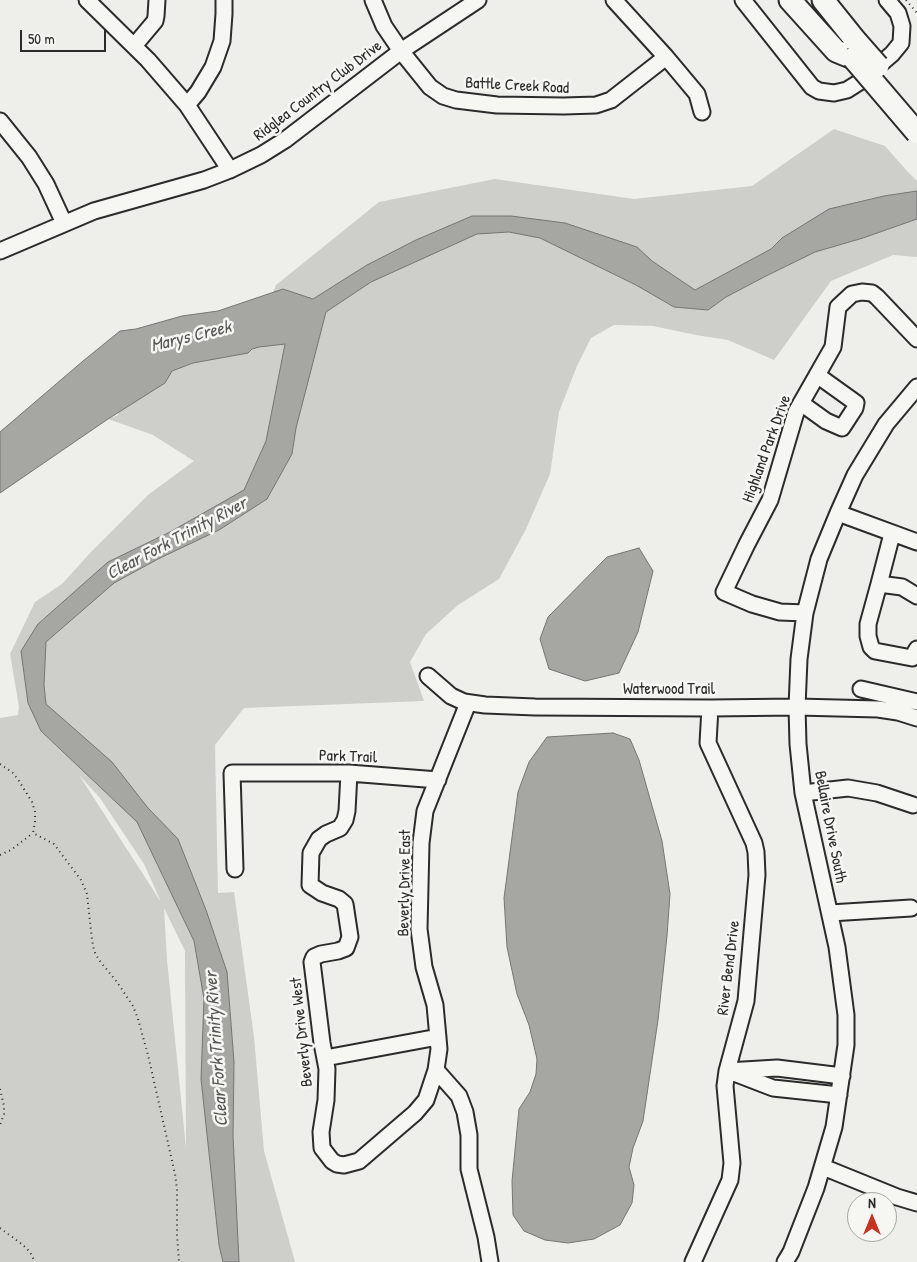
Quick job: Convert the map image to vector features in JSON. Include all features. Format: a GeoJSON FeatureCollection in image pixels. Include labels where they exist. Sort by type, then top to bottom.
{"type":"FeatureCollection","features":[{"type":"Feature","properties":{"kind":"highway"},"geometry":{"type":"LineString","coordinates":[[790,0],[836,51],[854,50]]}},
{"type":"Feature","properties":{"kind":"highway"},"geometry":{"type":"LineString","coordinates":[[803,0],[917,112]]}},
{"type":"Feature","properties":{"kind":"highway"},"geometry":{"type":"LineString","coordinates":[[823,0],[854,50],[917,133]]}},
{"type":"Feature","properties":{"kind":"street"},"geometry":{"type":"LineString","coordinates":[[87,0],[148,60],[187,105],[230,170]]}},
{"type":"Feature","properties":{"kind":"street"},"geometry":{"type":"LineString","coordinates":[[134,46],[153,25],[157,0]]}},
{"type":"Feature","properties":{"kind":"street"},"geometry":{"type":"LineString","coordinates":[[187,105],[198,92],[213,67],[222,40],[224,0]]}},
{"type":"Feature","properties":{"kind":"street","name":"Battle Creek Road"},"geometry":{"type":"LineString","coordinates":[[373,0],[384,26],[430,87],[443,96],[456,100],[497,105],[596,105],[611,100],[666,57]]}},
{"type":"Feature","properties":{"kind":"street","name":"Ridglea Country Club Drive"},"geometry":{"type":"LineString","coordinates":[[0,251],[94,211],[204,180],[261,155],[285,140],[401,51],[478,0]]}},
{"type":"Feature","properties":{"kind":"street"},"geometry":{"type":"LineString","coordinates":[[614,0],[697,94],[702,112]]}},
{"type":"Feature","properties":{"kind":"street"},"geometry":{"type":"LineString","coordinates":[[743,0],[812,87],[819,92],[834,93],[847,90],[858,83],[892,54],[900,43],[902,26],[898,13],[887,0]]}},
{"type":"Feature","properties":{"kind":"street"},"geometry":{"type":"LineString","coordinates":[[0,121],[46,184],[64,223]]}},
{"type":"Feature","properties":{"kind":"street","name":"Highland Park Drive"},"geometry":{"type":"LineString","coordinates":[[805,613],[780,612],[752,604],[724,592],[746,544],[770,500],[796,412],[833,347],[838,307],[852,294],[872,292],[917,340]]}},
{"type":"Feature","properties":{"kind":"street"},"geometry":{"type":"LineString","coordinates":[[801,403],[826,421],[842,428],[855,408],[856,403],[817,376]]}},
{"type":"Feature","properties":{"kind":"street","name":"Bellaire Drive South"},"geometry":{"type":"LineString","coordinates":[[785,1262],[791,1252],[823,1167],[834,1127],[846,1044],[846,1016],[837,947],[803,793],[798,744],[799,659],[805,613],[819,560],[855,475],[886,424],[917,387]]}},
{"type":"Feature","properties":{"kind":"street"},"geometry":{"type":"LineString","coordinates":[[838,513],[917,542]]}},
{"type":"Feature","properties":{"kind":"street"},"geometry":{"type":"LineString","coordinates":[[892,534],[868,624],[868,636],[871,647],[875,651],[912,658],[917,649]]}},
{"type":"Feature","properties":{"kind":"street"},"geometry":{"type":"LineString","coordinates":[[879,584],[902,587],[917,596]]}},
{"type":"Feature","properties":{"kind":"street","name":"Waterwood Trail"},"geometry":{"type":"LineString","coordinates":[[428,676],[451,696],[468,703],[485,705],[878,709],[898,712],[917,718]]}},
{"type":"Feature","properties":{"kind":"street"},"geometry":{"type":"LineString","coordinates":[[860,689],[917,702]]}},
{"type":"Feature","properties":{"kind":"street","name":"Beverly Drive East"},"geometry":{"type":"LineString","coordinates":[[389,1136],[415,1113],[426,1100],[436,1070],[439,1049],[435,1006],[424,967],[420,930],[421,842],[425,811],[468,703]]}},
{"type":"Feature","properties":{"kind":"street","name":"River Bend Drive"},"geometry":{"type":"LineString","coordinates":[[693,1262],[730,1180],[732,1163],[725,1086],[727,1071],[746,1001],[757,875],[754,843],[708,743],[710,708]]}},
{"type":"Feature","properties":{"kind":"street","name":"Park Trail"},"geometry":{"type":"LineString","coordinates":[[235,869],[232,773],[349,773],[438,780]]}},
{"type":"Feature","properties":{"kind":"street","name":"Beverly Drive West"},"geometry":{"type":"LineString","coordinates":[[349,773],[345,820],[340,828],[319,839],[311,853],[310,885],[322,893],[339,899],[345,904],[350,936],[346,948],[321,954],[314,957],[312,962],[327,1069],[326,1100],[321,1132],[322,1148],[332,1161],[344,1165],[358,1161],[389,1136]]}},
{"type":"Feature","properties":{"kind":"street"},"geometry":{"type":"LineString","coordinates":[[803,793],[848,788],[877,793],[912,805]]}},
{"type":"Feature","properties":{"kind":"street"},"geometry":{"type":"LineString","coordinates":[[830,913],[911,908]]}},
{"type":"Feature","properties":{"kind":"street"},"geometry":{"type":"LineString","coordinates":[[324,1058],[438,1037]]}},
{"type":"Feature","properties":{"kind":"street"},"geometry":{"type":"LineString","coordinates":[[727,1071],[777,1068],[842,1076]]}},
{"type":"Feature","properties":{"kind":"street"},"geometry":{"type":"LineString","coordinates":[[436,1070],[459,1096],[465,1112],[469,1135],[469,1169],[486,1237],[490,1262]]}},
{"type":"Feature","properties":{"kind":"street"},"geometry":{"type":"LineString","coordinates":[[727,1071],[773,1088],[839,1095]]}},
{"type":"Feature","properties":{"kind":"street"},"geometry":{"type":"LineString","coordinates":[[823,1167],[897,1197],[917,1203]]}},
{"type":"Feature","properties":{"kind":"path"},"geometry":{"type":"LineString","coordinates":[[906,0],[917,13]]}},
{"type":"Feature","properties":{"kind":"path"},"geometry":{"type":"LineString","coordinates":[[0,764],[13,773],[20,781],[32,802],[35,812],[33,833],[11,850],[0,855]]}},
{"type":"Feature","properties":{"kind":"path"},"geometry":{"type":"LineString","coordinates":[[33,833],[54,844],[81,880],[87,894],[94,951],[117,982],[132,1006],[138,1020],[148,1055],[175,1174],[179,1262]]}},
{"type":"Feature","properties":{"kind":"path"},"geometry":{"type":"LineString","coordinates":[[0,1089],[4,1106],[4,1114],[0,1125]]}},
{"type":"Feature","properties":{"kind":"path"},"geometry":{"type":"LineString","coordinates":[[0,1228],[23,1245],[30,1252],[35,1262]]}},
{"type":"Feature","properties":{"kind":"shaded area"},"geometry":{"type":"Polygon","coordinates":[[[834,129],[885,146],[917,181],[917,257],[893,255],[831,281],[774,360],[728,340],[653,326],[614,325],[591,338],[577,366],[559,412],[550,474],[526,529],[499,579],[458,605],[426,634],[410,662],[424,701],[244,708],[215,745],[218,893],[234,892],[254,1037],[264,1151],[295,1262],[0,1262],[0,718],[18,715],[19,707],[10,654],[35,602],[62,584],[148,495],[194,461],[153,435],[108,419],[118,415],[125,388],[254,340],[276,285],[379,202],[495,179],[634,199],[752,186],[834,129]],[[79,775],[161,902],[144,864],[100,798],[79,775]],[[164,908],[167,960],[186,1148],[185,951],[164,908]]]}},
{"type":"Feature","properties":{"kind":"water"},"geometry":{"type":"Polygon","coordinates":[[[917,191],[917,219],[815,252],[726,297],[708,310],[674,307],[636,285],[540,238],[509,232],[477,234],[371,282],[326,312],[296,428],[292,454],[267,499],[219,530],[158,559],[114,583],[46,642],[44,685],[46,704],[112,762],[148,808],[178,839],[206,910],[227,972],[234,1062],[233,1136],[239,1262],[223,1262],[219,1245],[201,1079],[204,999],[194,941],[137,822],[41,731],[28,703],[21,651],[38,624],[108,562],[170,532],[244,490],[266,441],[285,344],[259,347],[252,349],[248,353],[193,363],[172,371],[165,383],[108,419],[0,493],[0,432],[120,331],[136,329],[182,316],[218,311],[283,289],[313,299],[367,265],[416,240],[472,216],[511,216],[565,223],[637,247],[652,261],[695,290],[771,249],[782,238],[829,209],[884,196],[917,191]]]}},
{"type":"Feature","properties":{"kind":"water"},"geometry":{"type":"Polygon","coordinates":[[[639,548],[653,571],[638,632],[619,673],[585,681],[549,669],[540,639],[548,617],[607,557],[639,548]]]}},
{"type":"Feature","properties":{"kind":"water"},"geometry":{"type":"Polygon","coordinates":[[[613,733],[630,739],[639,760],[662,841],[670,894],[667,936],[658,1020],[643,1121],[633,1148],[629,1167],[634,1185],[632,1203],[620,1225],[594,1239],[568,1243],[545,1240],[524,1231],[513,1215],[512,1181],[519,1109],[530,1092],[536,1074],[537,1059],[529,1025],[517,994],[507,947],[504,898],[518,792],[529,762],[547,737],[613,733]]]}},
{"type":"Feature","properties":{"kind":"water label","name":"Marys Creek"},"geometry":{"type":"Point","coordinates":[191,337]}},
{"type":"Feature","properties":{"kind":"water label","name":"Clear Fork Trinity River"},"geometry":{"type":"Point","coordinates":[177,539]}},
{"type":"Feature","properties":{"kind":"water label","name":"Clear Fork Trinity River"},"geometry":{"type":"Point","coordinates":[217,1049]}}]}
